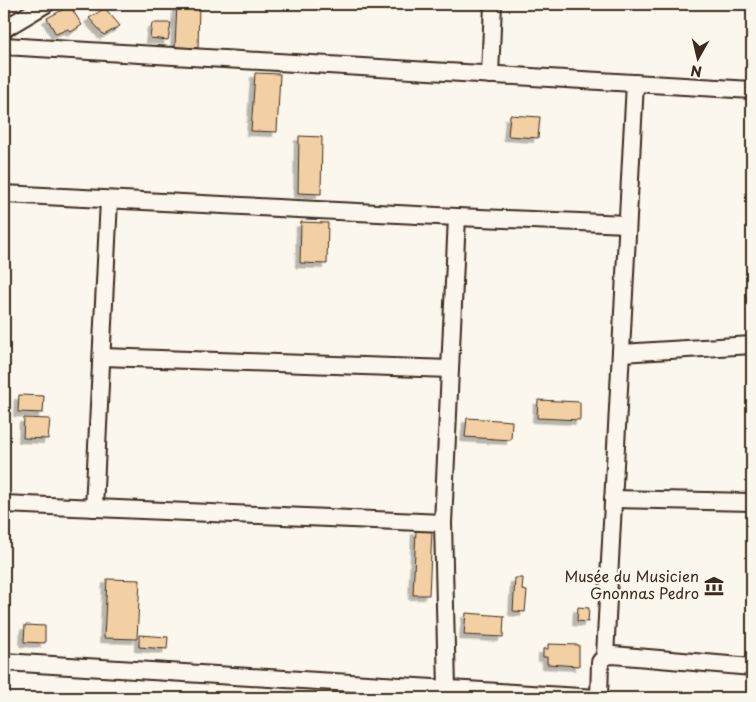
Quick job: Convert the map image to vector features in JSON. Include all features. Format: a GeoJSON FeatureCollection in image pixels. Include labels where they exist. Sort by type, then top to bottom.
{"type":"FeatureCollection","features":[{"type":"Feature","properties":{"kind":"street"},"geometry":{"type":"LineString","coordinates":[[4,29],[46,4]]}},
{"type":"Feature","properties":{"kind":"street"},"geometry":{"type":"LineString","coordinates":[[490,74],[493,4]]}},
{"type":"Feature","properties":{"kind":"street"},"geometry":{"type":"LineString","coordinates":[[4,46],[752,90]]}},
{"type":"Feature","properties":{"kind":"street"},"geometry":{"type":"LineString","coordinates":[[4,662],[335,691],[447,690],[598,698],[600,662],[605,656],[635,83]]}},
{"type":"Feature","properties":{"kind":"street"},"geometry":{"type":"LineString","coordinates":[[4,194],[627,224]]}},
{"type":"Feature","properties":{"kind":"street"},"geometry":{"type":"LineString","coordinates":[[94,508],[109,200]]}},
{"type":"Feature","properties":{"kind":"street"},"geometry":{"type":"LineString","coordinates":[[447,690],[443,523],[457,217]]}},
{"type":"Feature","properties":{"kind":"street"},"geometry":{"type":"LineString","coordinates":[[621,353],[752,345]]}},
{"type":"Feature","properties":{"kind":"street"},"geometry":{"type":"LineString","coordinates":[[102,357],[450,369]]}},
{"type":"Feature","properties":{"kind":"street"},"geometry":{"type":"LineString","coordinates":[[613,498],[752,502]]}},
{"type":"Feature","properties":{"kind":"street"},"geometry":{"type":"LineString","coordinates":[[4,504],[443,523]]}},
{"type":"Feature","properties":{"kind":"street"},"geometry":{"type":"LineString","coordinates":[[605,656],[613,655],[752,667]]}},
{"type":"Feature","properties":{"kind":"building"},"geometry":{"type":"Polygon","coordinates":[[[177,4],[199,4],[198,48],[175,47],[177,4]]]}},
{"type":"Feature","properties":{"kind":"building"},"geometry":{"type":"Polygon","coordinates":[[[70,6],[82,25],[71,32],[68,29],[56,34],[47,18],[70,6]]]}},
{"type":"Feature","properties":{"kind":"building"},"geometry":{"type":"Polygon","coordinates":[[[105,8],[120,26],[104,35],[89,18],[105,8]]]}},
{"type":"Feature","properties":{"kind":"building"},"geometry":{"type":"Polygon","coordinates":[[[152,23],[171,23],[168,40],[150,38],[152,23]]]}},
{"type":"Feature","properties":{"kind":"building"},"geometry":{"type":"Polygon","coordinates":[[[255,73],[280,74],[277,132],[251,131],[255,73]]]}},
{"type":"Feature","properties":{"kind":"building"},"geometry":{"type":"Polygon","coordinates":[[[510,115],[540,117],[538,138],[508,136],[510,115]]]}},
{"type":"Feature","properties":{"kind":"building"},"geometry":{"type":"Polygon","coordinates":[[[299,136],[322,137],[321,194],[298,193],[299,136]]]}},
{"type":"Feature","properties":{"kind":"building"},"geometry":{"type":"Polygon","coordinates":[[[301,222],[328,223],[327,264],[300,263],[301,222]]]}},
{"type":"Feature","properties":{"kind":"building"},"geometry":{"type":"Polygon","coordinates":[[[19,395],[44,396],[43,413],[18,412],[19,395]]]}},
{"type":"Feature","properties":{"kind":"building"},"geometry":{"type":"Polygon","coordinates":[[[538,400],[580,402],[580,420],[537,418],[538,400]]]}},
{"type":"Feature","properties":{"kind":"building"},"geometry":{"type":"Polygon","coordinates":[[[24,418],[50,419],[48,439],[23,438],[24,418]]]}},
{"type":"Feature","properties":{"kind":"building"},"geometry":{"type":"Polygon","coordinates":[[[467,418],[512,421],[511,440],[465,437],[467,418]]]}},
{"type":"Feature","properties":{"kind":"building"},"geometry":{"type":"Polygon","coordinates":[[[416,530],[432,531],[429,595],[413,595],[416,530]]]}},
{"type":"Feature","properties":{"kind":"building"},"geometry":{"type":"Polygon","coordinates":[[[515,578],[523,578],[522,590],[527,591],[525,612],[513,611],[515,578]]]}},
{"type":"Feature","properties":{"kind":"building"},"geometry":{"type":"Polygon","coordinates":[[[107,579],[140,580],[137,639],[104,638],[107,579]]]}},
{"type":"Feature","properties":{"kind":"building"},"geometry":{"type":"Polygon","coordinates":[[[578,607],[589,608],[588,622],[577,621],[578,607]]]}},
{"type":"Feature","properties":{"kind":"building"},"geometry":{"type":"Polygon","coordinates":[[[466,613],[504,616],[503,637],[464,635],[466,613]]]}},
{"type":"Feature","properties":{"kind":"building"},"geometry":{"type":"Polygon","coordinates":[[[25,625],[45,626],[45,643],[24,642],[25,625]]]}},
{"type":"Feature","properties":{"kind":"building"},"geometry":{"type":"Polygon","coordinates":[[[139,635],[168,637],[167,649],[139,647],[139,635]]]}},
{"type":"Feature","properties":{"kind":"building"},"geometry":{"type":"Polygon","coordinates":[[[548,644],[579,645],[579,666],[547,664],[547,657],[543,657],[543,649],[548,649],[548,644]]]}},
{"type":"Feature","properties":{"kind":"place","name":"Musée du Musicien Gnonnas Pedro"},"geometry":{"type":"Point","coordinates":[714,586]}}]}
